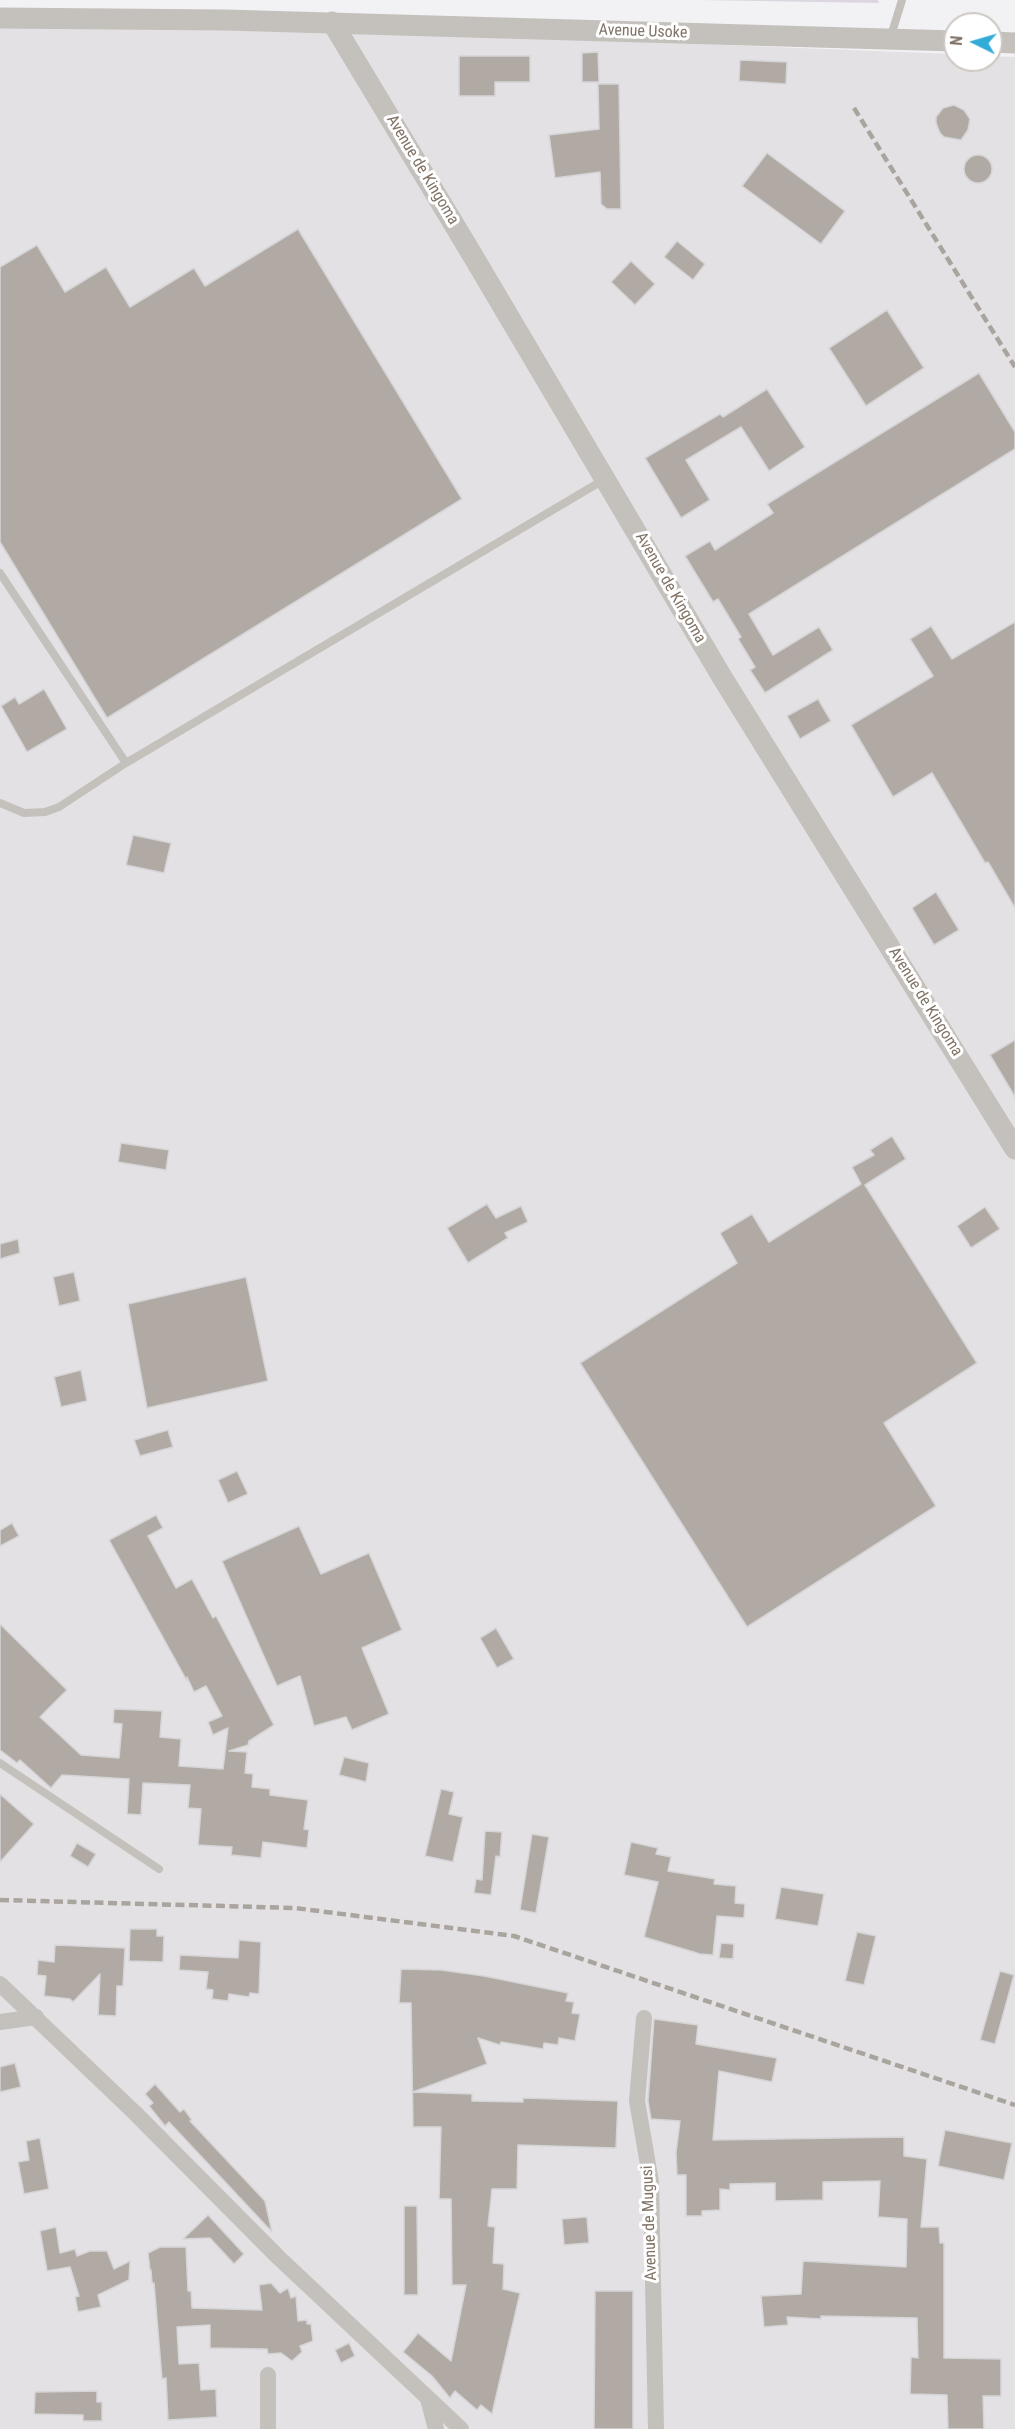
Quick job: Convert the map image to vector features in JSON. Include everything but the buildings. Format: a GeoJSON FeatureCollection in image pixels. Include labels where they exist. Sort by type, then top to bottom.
{"type":"FeatureCollection","features":[{"type":"Feature","properties":{"kind":"street","name":"Avenue Usoke"},"geometry":{"type":"LineString","coordinates":[[0,18],[332,22],[943,41]]}},
{"type":"Feature","properties":{"kind":"street","name":"Avenue de Kingoma"},"geometry":{"type":"LineString","coordinates":[[332,22],[606,478],[722,677],[1015,1149]]}},
{"type":"Feature","properties":{"kind":"street"},"geometry":{"type":"LineString","coordinates":[[0,1984],[278,2256],[460,2429]]}},
{"type":"Feature","properties":{"kind":"street"},"geometry":{"type":"LineString","coordinates":[[0,2022],[36,2018]]}},
{"type":"Feature","properties":{"kind":"street","name":"Avenue de Mugusi"},"geometry":{"type":"LineString","coordinates":[[644,2018],[638,2101],[651,2182],[656,2429]]}},
{"type":"Feature","properties":{"kind":"street"},"geometry":{"type":"LineString","coordinates":[[268,2375],[268,2429]]}},
{"type":"Feature","properties":{"kind":"street"},"geometry":{"type":"LineString","coordinates":[[428,2399],[436,2429]]}},
{"type":"Feature","properties":{"kind":"lane"},"geometry":{"type":"LineString","coordinates":[[890,39],[902,0]]}},
{"type":"Feature","properties":{"kind":"lane"},"geometry":{"type":"LineString","coordinates":[[0,803],[11,810],[24,813],[45,812],[59,807],[126,763],[606,478]]}},
{"type":"Feature","properties":{"kind":"lane"},"geometry":{"type":"LineString","coordinates":[[0,573],[126,763]]}},
{"type":"Feature","properties":{"kind":"lane"},"geometry":{"type":"LineString","coordinates":[[0,1763],[159,1869]]}},
{"type":"Feature","properties":{"kind":"shaded area"},"geometry":{"type":"Polygon","coordinates":[[[697,0],[878,0],[879,3],[697,0]]]}},
{"type":"Feature","properties":{"kind":"shaded area"},"geometry":{"type":"Polygon","coordinates":[[[0,17],[943,54],[943,72],[1003,72],[1003,56],[1015,57],[1015,2429],[0,2429],[0,17]]]}},
{"type":"Feature","properties":{"kind":"railway"},"geometry":{"type":"LineString","coordinates":[[854,108],[1015,367]]}},
{"type":"Feature","properties":{"kind":"railway"},"geometry":{"type":"LineString","coordinates":[[0,1900],[295,1908],[514,1936],[1015,2105]]}}]}
